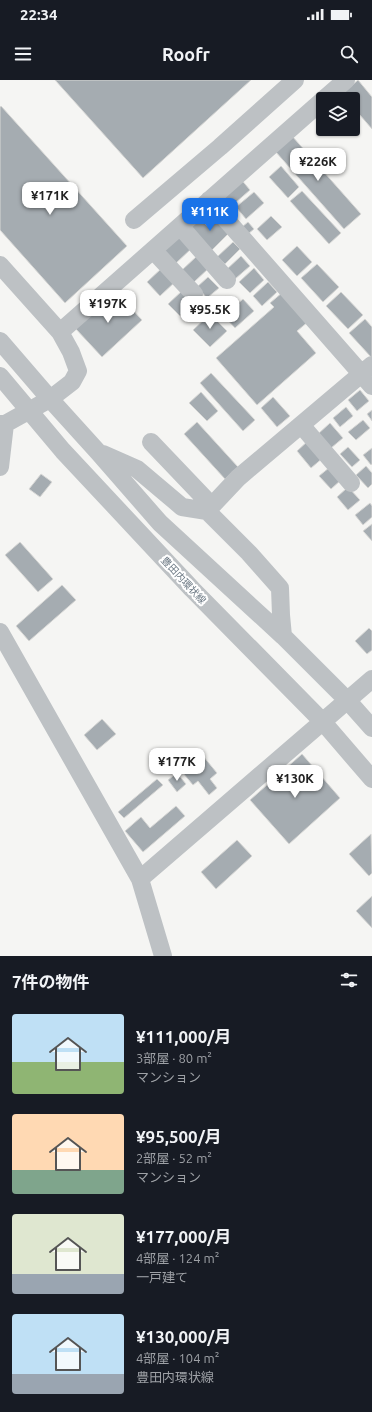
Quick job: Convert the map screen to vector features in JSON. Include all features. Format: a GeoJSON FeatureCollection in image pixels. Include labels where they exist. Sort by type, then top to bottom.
{"type":"FeatureCollection","features":[{"type":"Feature","properties":{"kind":"street"},"geometry":{"type":"LineString","coordinates":[[134,220],[295,80]]}},
{"type":"Feature","properties":{"kind":"street"},"geometry":{"type":"LineString","coordinates":[[332,92],[346,80]]}},
{"type":"Feature","properties":{"kind":"street"},"geometry":{"type":"LineString","coordinates":[[60,332],[316,106]]}},
{"type":"Feature","properties":{"kind":"street"},"geometry":{"type":"LineString","coordinates":[[98,452],[137,469],[182,507],[209,508],[238,478],[368,375],[209,200]]}},
{"type":"Feature","properties":{"kind":"street"},"geometry":{"type":"LineString","coordinates":[[180,226],[227,280]]}},
{"type":"Feature","properties":{"kind":"street"},"geometry":{"type":"LineString","coordinates":[[153,250],[194,294]]}},
{"type":"Feature","properties":{"kind":"street"},"geometry":{"type":"LineString","coordinates":[[0,265],[60,332],[71,352],[78,371],[72,382],[50,399],[2,424],[0,467]]}},
{"type":"Feature","properties":{"kind":"street"},"geometry":{"type":"LineString","coordinates":[[0,341],[160,523],[283,636],[348,701],[372,728]]}},
{"type":"Feature","properties":{"kind":"street","name":"豊田内環状線"},"geometry":{"type":"LineString","coordinates":[[0,376],[63,451],[186,583],[323,722],[372,779]]}},
{"type":"Feature","properties":{"kind":"street"},"geometry":{"type":"LineString","coordinates":[[302,426],[351,483]]}},
{"type":"Feature","properties":{"kind":"street"},"geometry":{"type":"LineString","coordinates":[[152,442],[280,588],[283,636]]}},
{"type":"Feature","properties":{"kind":"street"},"geometry":{"type":"LineString","coordinates":[[0,632],[140,879],[163,956]]}},
{"type":"Feature","properties":{"kind":"street"},"geometry":{"type":"LineString","coordinates":[[140,879],[372,680]]}},
{"type":"Feature","properties":{"kind":"building"},"geometry":{"type":"Polygon","coordinates":[[[55,80],[251,80],[143,178],[55,80]]]}},
{"type":"Feature","properties":{"kind":"building"},"geometry":{"type":"Polygon","coordinates":[[[358,80],[372,97],[372,129],[360,115],[360,92],[344,92],[358,80]]]}},
{"type":"Feature","properties":{"kind":"building"},"geometry":{"type":"Polygon","coordinates":[[[1,106],[127,246],[65,303],[0,230],[1,106]]]}},
{"type":"Feature","properties":{"kind":"building"},"geometry":{"type":"Polygon","coordinates":[[[292,136],[361,214],[344,229],[275,151],[292,136]]]}},
{"type":"Feature","properties":{"kind":"building"},"geometry":{"type":"Polygon","coordinates":[[[281,166],[299,187],[288,198],[269,177],[281,166]]]}},
{"type":"Feature","properties":{"kind":"building"},"geometry":{"type":"Polygon","coordinates":[[[240,178],[250,190],[227,210],[217,199],[240,178]]]}},
{"type":"Feature","properties":{"kind":"building"},"geometry":{"type":"Polygon","coordinates":[[[302,191],[341,233],[329,244],[290,201],[302,191]]]}},
{"type":"Feature","properties":{"kind":"building"},"geometry":{"type":"Polygon","coordinates":[[[254,192],[264,203],[246,219],[236,207],[254,192]]]}},
{"type":"Feature","properties":{"kind":"building"},"geometry":{"type":"Polygon","coordinates":[[[271,216],[282,227],[267,240],[257,229],[271,216]]]}},
{"type":"Feature","properties":{"kind":"building"},"geometry":{"type":"Polygon","coordinates":[[[198,217],[208,227],[218,217],[231,231],[211,251],[188,227],[198,217]]]}},
{"type":"Feature","properties":{"kind":"building"},"geometry":{"type":"Polygon","coordinates":[[[248,222],[254,229],[248,234],[242,227],[248,222]]]}},
{"type":"Feature","properties":{"kind":"building"},"geometry":{"type":"Polygon","coordinates":[[[179,235],[192,248],[175,264],[163,250],[179,235]]]}},
{"type":"Feature","properties":{"kind":"building"},"geometry":{"type":"Polygon","coordinates":[[[233,242],[240,249],[225,264],[217,257],[233,242]]]}},
{"type":"Feature","properties":{"kind":"building"},"geometry":{"type":"Polygon","coordinates":[[[297,246],[312,262],[297,276],[282,260],[297,246]]]}},
{"type":"Feature","properties":{"kind":"building"},"geometry":{"type":"Polygon","coordinates":[[[197,256],[209,268],[194,282],[182,270],[197,256]]]}},
{"type":"Feature","properties":{"kind":"building"},"geometry":{"type":"Polygon","coordinates":[[[241,256],[250,266],[235,279],[226,270],[241,256]]]}},
{"type":"Feature","properties":{"kind":"building"},"geometry":{"type":"Polygon","coordinates":[[[317,264],[339,287],[323,302],[301,278],[317,264]]]}},
{"type":"Feature","properties":{"kind":"building"},"geometry":{"type":"Polygon","coordinates":[[[163,267],[176,281],[160,296],[147,282],[163,267]]]}},
{"type":"Feature","properties":{"kind":"building"},"geometry":{"type":"Polygon","coordinates":[[[254,268],[264,280],[250,293],[239,282],[254,268]]]}},
{"type":"Feature","properties":{"kind":"building"},"geometry":{"type":"Polygon","coordinates":[[[208,277],[219,288],[207,298],[197,287],[208,277]]]}},
{"type":"Feature","properties":{"kind":"building"},"geometry":{"type":"Polygon","coordinates":[[[268,282],[277,292],[262,306],[253,296],[268,282]]]}},
{"type":"Feature","properties":{"kind":"building"},"geometry":{"type":"Polygon","coordinates":[[[183,290],[194,303],[180,316],[168,304],[183,290]]]}},
{"type":"Feature","properties":{"kind":"building"},"geometry":{"type":"Polygon","coordinates":[[[115,291],[142,320],[102,357],[75,328],[115,291]]]}},
{"type":"Feature","properties":{"kind":"building"},"geometry":{"type":"Polygon","coordinates":[[[283,292],[309,321],[297,331],[316,353],[257,405],[216,358],[274,307],[270,303],[283,292]]]}},
{"type":"Feature","properties":{"kind":"building"},"geometry":{"type":"Polygon","coordinates":[[[341,292],[363,315],[348,329],[326,306],[341,292]]]}},
{"type":"Feature","properties":{"kind":"building"},"geometry":{"type":"Polygon","coordinates":[[[226,296],[231,302],[219,313],[214,307],[226,296]]]}},
{"type":"Feature","properties":{"kind":"building"},"geometry":{"type":"Polygon","coordinates":[[[243,299],[254,311],[235,328],[224,316],[243,299]]]}},
{"type":"Feature","properties":{"kind":"building"},"geometry":{"type":"Polygon","coordinates":[[[210,314],[227,331],[210,347],[193,330],[210,314]]]}},
{"type":"Feature","properties":{"kind":"building"},"geometry":{"type":"Polygon","coordinates":[[[365,319],[372,327],[371,357],[349,333],[365,319]]]}},
{"type":"Feature","properties":{"kind":"building"},"geometry":{"type":"Polygon","coordinates":[[[211,373],[255,420],[243,431],[200,383],[211,373]]]}},
{"type":"Feature","properties":{"kind":"building"},"geometry":{"type":"Polygon","coordinates":[[[360,390],[369,401],[357,411],[348,400],[360,390]]]}},
{"type":"Feature","properties":{"kind":"building"},"geometry":{"type":"Polygon","coordinates":[[[201,392],[218,411],[207,421],[189,403],[201,392]]]}},
{"type":"Feature","properties":{"kind":"building"},"geometry":{"type":"Polygon","coordinates":[[[273,397],[290,416],[277,427],[261,408],[273,397]]]}},
{"type":"Feature","properties":{"kind":"building"},"geometry":{"type":"Polygon","coordinates":[[[346,407],[353,416],[340,427],[333,418],[346,407]]]}},
{"type":"Feature","properties":{"kind":"building"},"geometry":{"type":"Polygon","coordinates":[[[372,410],[372,421],[367,414],[372,410]]]}},
{"type":"Feature","properties":{"kind":"building"},"geometry":{"type":"Polygon","coordinates":[[[363,420],[370,428],[356,440],[348,432],[363,420]]]}},
{"type":"Feature","properties":{"kind":"building"},"geometry":{"type":"Polygon","coordinates":[[[197,422],[238,467],[225,479],[184,434],[197,422]]]}},
{"type":"Feature","properties":{"kind":"building"},"geometry":{"type":"Polygon","coordinates":[[[330,423],[343,438],[331,448],[318,434],[330,423]]]}},
{"type":"Feature","properties":{"kind":"building"},"geometry":{"type":"Polygon","coordinates":[[[309,440],[324,457],[311,468],[297,451],[309,440]]]}},
{"type":"Feature","properties":{"kind":"building"},"geometry":{"type":"Polygon","coordinates":[[[348,447],[360,460],[352,467],[340,454],[348,447]]]}},
{"type":"Feature","properties":{"kind":"building"},"geometry":{"type":"Polygon","coordinates":[[[372,448],[372,464],[371,465],[363,455],[372,448]]]}},
{"type":"Feature","properties":{"kind":"building"},"geometry":{"type":"Polygon","coordinates":[[[366,466],[372,473],[372,484],[368,488],[356,475],[366,466]]]}},
{"type":"Feature","properties":{"kind":"building"},"geometry":{"type":"Polygon","coordinates":[[[330,467],[341,480],[331,489],[319,476],[330,467]]]}},
{"type":"Feature","properties":{"kind":"building"},"geometry":{"type":"Polygon","coordinates":[[[41,474],[52,482],[40,497],[29,489],[41,474]]]}},
{"type":"Feature","properties":{"kind":"building"},"geometry":{"type":"Polygon","coordinates":[[[348,487],[360,500],[348,510],[337,497],[348,487]]]}},
{"type":"Feature","properties":{"kind":"building"},"geometry":{"type":"Polygon","coordinates":[[[370,503],[372,506],[372,517],[363,525],[355,515],[370,503]]]}},
{"type":"Feature","properties":{"kind":"building"},"geometry":{"type":"Polygon","coordinates":[[[372,524],[372,541],[363,531],[372,524]]]}},
{"type":"Feature","properties":{"kind":"building"},"geometry":{"type":"Polygon","coordinates":[[[20,542],[53,579],[38,592],[5,555],[20,542]]]}},
{"type":"Feature","properties":{"kind":"building"},"geometry":{"type":"Polygon","coordinates":[[[62,585],[76,600],[29,641],[16,626],[62,585]]]}},
{"type":"Feature","properties":{"kind":"building"},"geometry":{"type":"Polygon","coordinates":[[[369,628],[372,631],[372,650],[367,654],[355,641],[369,628]]]}},
{"type":"Feature","properties":{"kind":"building"},"geometry":{"type":"Polygon","coordinates":[[[102,719],[116,734],[97,750],[84,735],[102,719]]]}},
{"type":"Feature","properties":{"kind":"building"},"geometry":{"type":"Polygon","coordinates":[[[198,750],[217,773],[210,779],[217,788],[209,795],[198,781],[193,785],[178,767],[198,750]]]}},
{"type":"Feature","properties":{"kind":"building"},"geometry":{"type":"Polygon","coordinates":[[[302,754],[340,798],[289,844],[250,800],[302,754]]]}},
{"type":"Feature","properties":{"kind":"building"},"geometry":{"type":"Polygon","coordinates":[[[177,773],[186,784],[177,792],[168,780],[177,773]]]}},
{"type":"Feature","properties":{"kind":"building"},"geometry":{"type":"Polygon","coordinates":[[[157,779],[163,785],[124,818],[118,812],[157,779]]]}},
{"type":"Feature","properties":{"kind":"building"},"geometry":{"type":"Polygon","coordinates":[[[176,806],[185,816],[143,852],[125,831],[141,817],[150,828],[176,806]]]}},
{"type":"Feature","properties":{"kind":"building"},"geometry":{"type":"Polygon","coordinates":[[[371,834],[372,873],[369,876],[349,854],[371,834]]]}},
{"type":"Feature","properties":{"kind":"building"},"geometry":{"type":"Polygon","coordinates":[[[237,840],[252,856],[216,889],[201,872],[237,840]]]}},
{"type":"Feature","properties":{"kind":"building"},"geometry":{"type":"Polygon","coordinates":[[[372,896],[372,928],[356,911],[372,896]]]}}]}
